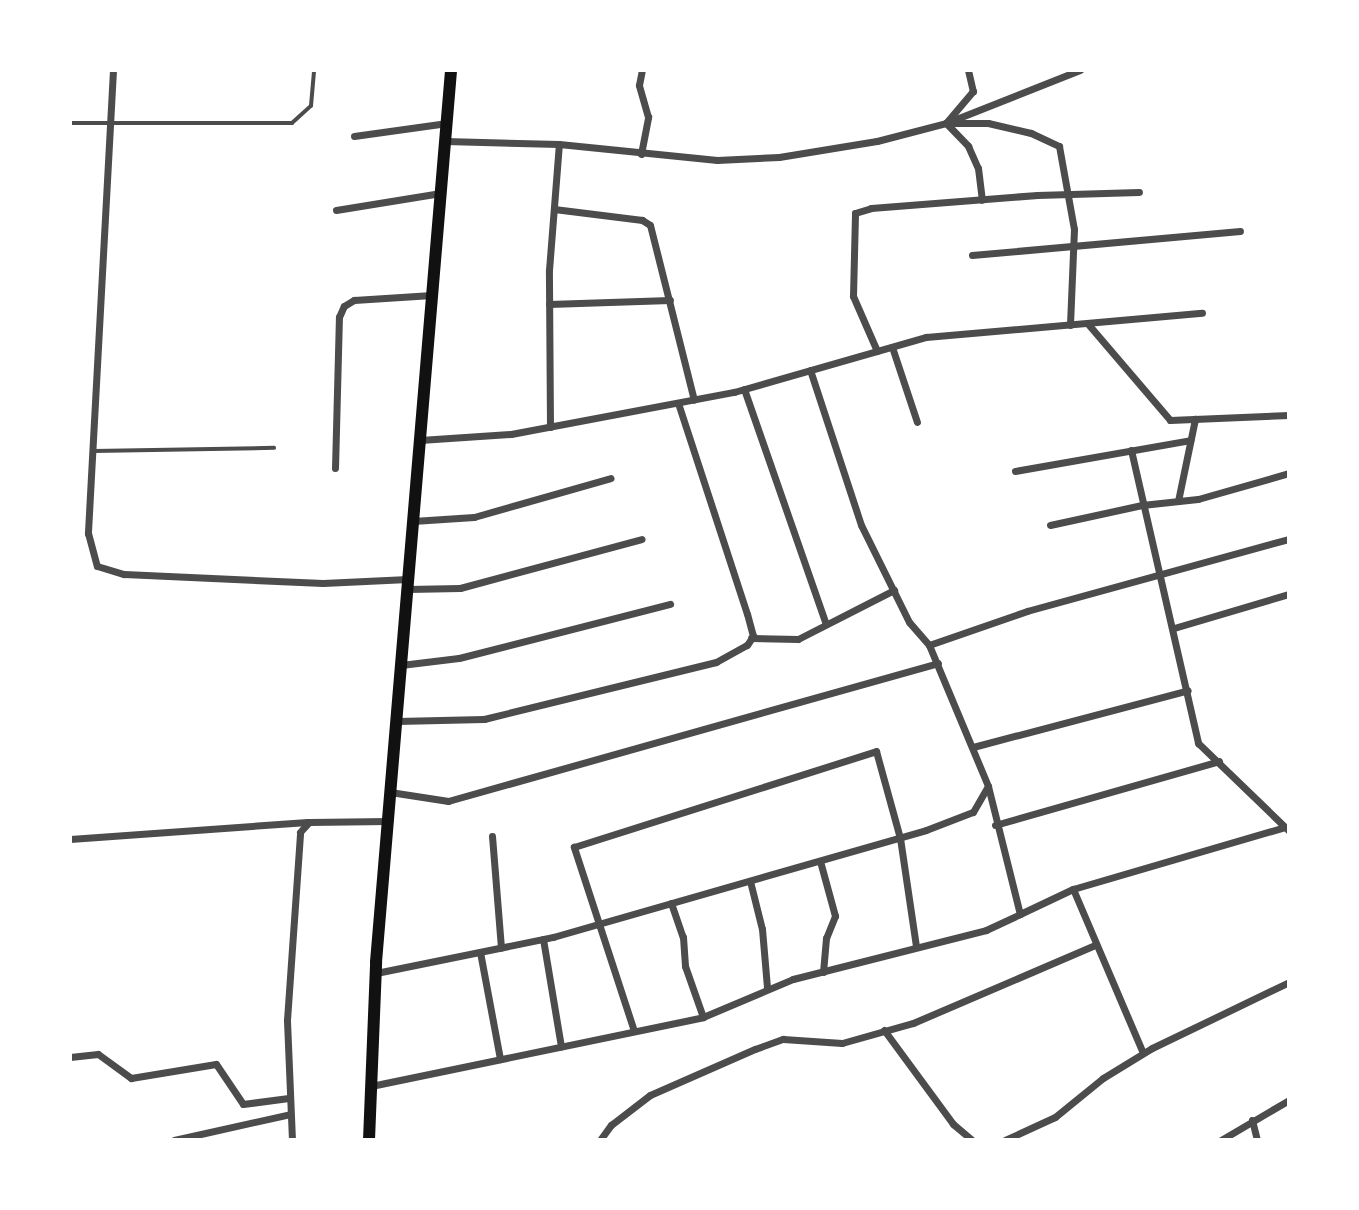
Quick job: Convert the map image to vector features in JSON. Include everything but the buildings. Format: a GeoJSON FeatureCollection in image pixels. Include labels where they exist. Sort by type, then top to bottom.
{"type":"FeatureCollection","features":[{"type":"Feature","properties":{"kind":"main road"},"geometry":{"type":"LineString","coordinates":[[369,1140],[376,974],[451,70]]}},
{"type":"Feature","properties":{"kind":"street"},"geometry":{"type":"LineString","coordinates":[[113,70],[88,533],[97,566],[124,574],[408,584],[460,589],[641,539]]}},
{"type":"Feature","properties":{"kind":"street"},"geometry":{"type":"LineString","coordinates":[[642,70],[639,85],[648,117],[642,154]]}},
{"type":"Feature","properties":{"kind":"street"},"geometry":{"type":"LineString","coordinates":[[946,123],[973,91],[968,70]]}},
{"type":"Feature","properties":{"kind":"street"},"geometry":{"type":"LineString","coordinates":[[445,141],[559,144],[718,160],[779,157],[877,141],[946,123],[1080,70]]}},
{"type":"Feature","properties":{"kind":"street"},"geometry":{"type":"LineString","coordinates":[[354,135],[447,123]]}},
{"type":"Feature","properties":{"kind":"street"},"geometry":{"type":"LineString","coordinates":[[946,123],[988,123],[1031,132],[1059,146],[1067,170],[1067,197],[1073,245],[1070,325]]}},
{"type":"Feature","properties":{"kind":"street"},"geometry":{"type":"LineString","coordinates":[[946,123],[968,146],[978,168],[982,200]]}},
{"type":"Feature","properties":{"kind":"street"},"geometry":{"type":"LineString","coordinates":[[550,427],[549,304],[559,144]]}},
{"type":"Feature","properties":{"kind":"street"},"geometry":{"type":"LineString","coordinates":[[877,351],[853,296],[855,213],[982,200],[1139,192]]}},
{"type":"Feature","properties":{"kind":"street"},"geometry":{"type":"LineString","coordinates":[[337,210],[441,193]]}},
{"type":"Feature","properties":{"kind":"street"},"geometry":{"type":"LineString","coordinates":[[554,209],[642,220],[650,225],[694,400]]}},
{"type":"Feature","properties":{"kind":"street"},"geometry":{"type":"LineString","coordinates":[[972,255],[1240,231]]}},
{"type":"Feature","properties":{"kind":"street"},"geometry":{"type":"LineString","coordinates":[[335,468],[339,317],[344,306],[354,300],[432,295]]}},
{"type":"Feature","properties":{"kind":"street"},"geometry":{"type":"LineString","coordinates":[[549,304],[670,300]]}},
{"type":"Feature","properties":{"kind":"street"},"geometry":{"type":"LineString","coordinates":[[420,440],[511,434],[694,400],[744,389],[926,337],[1202,313]]}},
{"type":"Feature","properties":{"kind":"street"},"geometry":{"type":"LineString","coordinates":[[1088,324],[1170,421],[1289,415]]}},
{"type":"Feature","properties":{"kind":"street"},"geometry":{"type":"LineString","coordinates":[[892,346],[917,422]]}},
{"type":"Feature","properties":{"kind":"street"},"geometry":{"type":"LineString","coordinates":[[810,370],[861,526],[909,622],[929,645],[973,747],[988,786],[995,825],[1020,914]]}},
{"type":"Feature","properties":{"kind":"street"},"geometry":{"type":"LineString","coordinates":[[744,389],[826,624]]}},
{"type":"Feature","properties":{"kind":"street"},"geometry":{"type":"LineString","coordinates":[[678,403],[751,638]]}},
{"type":"Feature","properties":{"kind":"street"},"geometry":{"type":"LineString","coordinates":[[1178,501],[1195,419]]}},
{"type":"Feature","properties":{"kind":"street"},"geometry":{"type":"LineString","coordinates":[[1015,471],[1190,440]]}},
{"type":"Feature","properties":{"kind":"street"},"geometry":{"type":"LineString","coordinates":[[371,1086],[703,1017],[767,987],[916,946],[986,930],[1073,888],[1285,829],[1198,743],[1174,628],[1157,575],[1131,450]]}},
{"type":"Feature","properties":{"kind":"street"},"geometry":{"type":"LineString","coordinates":[[1050,525],[1142,505],[1178,501],[1289,473]]}},
{"type":"Feature","properties":{"kind":"street"},"geometry":{"type":"LineString","coordinates":[[414,521],[474,517],[611,478]]}},
{"type":"Feature","properties":{"kind":"street"},"geometry":{"type":"LineString","coordinates":[[929,645],[1027,611],[1289,539]]}},
{"type":"Feature","properties":{"kind":"street"},"geometry":{"type":"LineString","coordinates":[[397,721],[484,719],[716,662],[751,638],[798,639],[894,590]]}},
{"type":"Feature","properties":{"kind":"street"},"geometry":{"type":"LineString","coordinates":[[1174,628],[1289,594]]}},
{"type":"Feature","properties":{"kind":"street"},"geometry":{"type":"LineString","coordinates":[[401,665],[459,658],[670,604]]}},
{"type":"Feature","properties":{"kind":"street"},"geometry":{"type":"LineString","coordinates":[[390,792],[448,801],[938,663]]}},
{"type":"Feature","properties":{"kind":"street"},"geometry":{"type":"LineString","coordinates":[[973,747],[1188,690]]}},
{"type":"Feature","properties":{"kind":"street"},"geometry":{"type":"LineString","coordinates":[[634,1031],[574,847],[868,753],[880,755],[900,838],[916,946]]}},
{"type":"Feature","properties":{"kind":"street"},"geometry":{"type":"LineString","coordinates":[[995,825],[1219,761]]}},
{"type":"Feature","properties":{"kind":"street"},"geometry":{"type":"LineString","coordinates":[[376,974],[543,939],[900,838],[973,812],[988,786]]}},
{"type":"Feature","properties":{"kind":"street"},"geometry":{"type":"LineString","coordinates":[[70,839],[309,822],[388,821]]}},
{"type":"Feature","properties":{"kind":"street"},"geometry":{"type":"LineString","coordinates":[[292,1140],[288,1006],[300,832],[309,822]]}},
{"type":"Feature","properties":{"kind":"street"},"geometry":{"type":"LineString","coordinates":[[492,836],[501,948]]}},
{"type":"Feature","properties":{"kind":"street"},"geometry":{"type":"LineString","coordinates":[[820,860],[835,916],[826,938],[823,972]]}},
{"type":"Feature","properties":{"kind":"street"},"geometry":{"type":"LineString","coordinates":[[750,880],[762,929],[767,987]]}},
{"type":"Feature","properties":{"kind":"street"},"geometry":{"type":"LineString","coordinates":[[1073,888],[1143,1053]]}},
{"type":"Feature","properties":{"kind":"street"},"geometry":{"type":"LineString","coordinates":[[671,903],[683,937],[685,966],[703,1017]]}},
{"type":"Feature","properties":{"kind":"street"},"geometry":{"type":"LineString","coordinates":[[543,939],[561,1046]]}},
{"type":"Feature","properties":{"kind":"street"},"geometry":{"type":"LineString","coordinates":[[600,1140],[611,1125],[650,1096],[755,1049],[783,1039],[842,1043],[1021,980],[1095,945]]}},
{"type":"Feature","properties":{"kind":"street"},"geometry":{"type":"LineString","coordinates":[[480,952],[499,1059]]}},
{"type":"Feature","properties":{"kind":"street"},"geometry":{"type":"LineString","coordinates":[[1005,1140],[1055,1117],[1103,1078],[1143,1053],[1289,982]]}},
{"type":"Feature","properties":{"kind":"street"},"geometry":{"type":"LineString","coordinates":[[884,1030],[918,1079],[972,1140]]}},
{"type":"Feature","properties":{"kind":"street"},"geometry":{"type":"LineString","coordinates":[[70,1057],[98,1054],[131,1078],[144,1079],[216,1065],[243,1104],[289,1098]]}},
{"type":"Feature","properties":{"kind":"street"},"geometry":{"type":"LineString","coordinates":[[1221,1140],[1252,1119],[1289,1100]]}},
{"type":"Feature","properties":{"kind":"street"},"geometry":{"type":"LineString","coordinates":[[174,1140],[290,1114]]}},
{"type":"Feature","properties":{"kind":"street"},"geometry":{"type":"LineString","coordinates":[[1252,1119],[1257,1140]]}},
{"type":"Feature","properties":{"kind":"lane"},"geometry":{"type":"LineString","coordinates":[[70,123],[292,123],[311,106],[314,70]]}},
{"type":"Feature","properties":{"kind":"lane"},"geometry":{"type":"LineString","coordinates":[[92,452],[274,447]]}}]}
